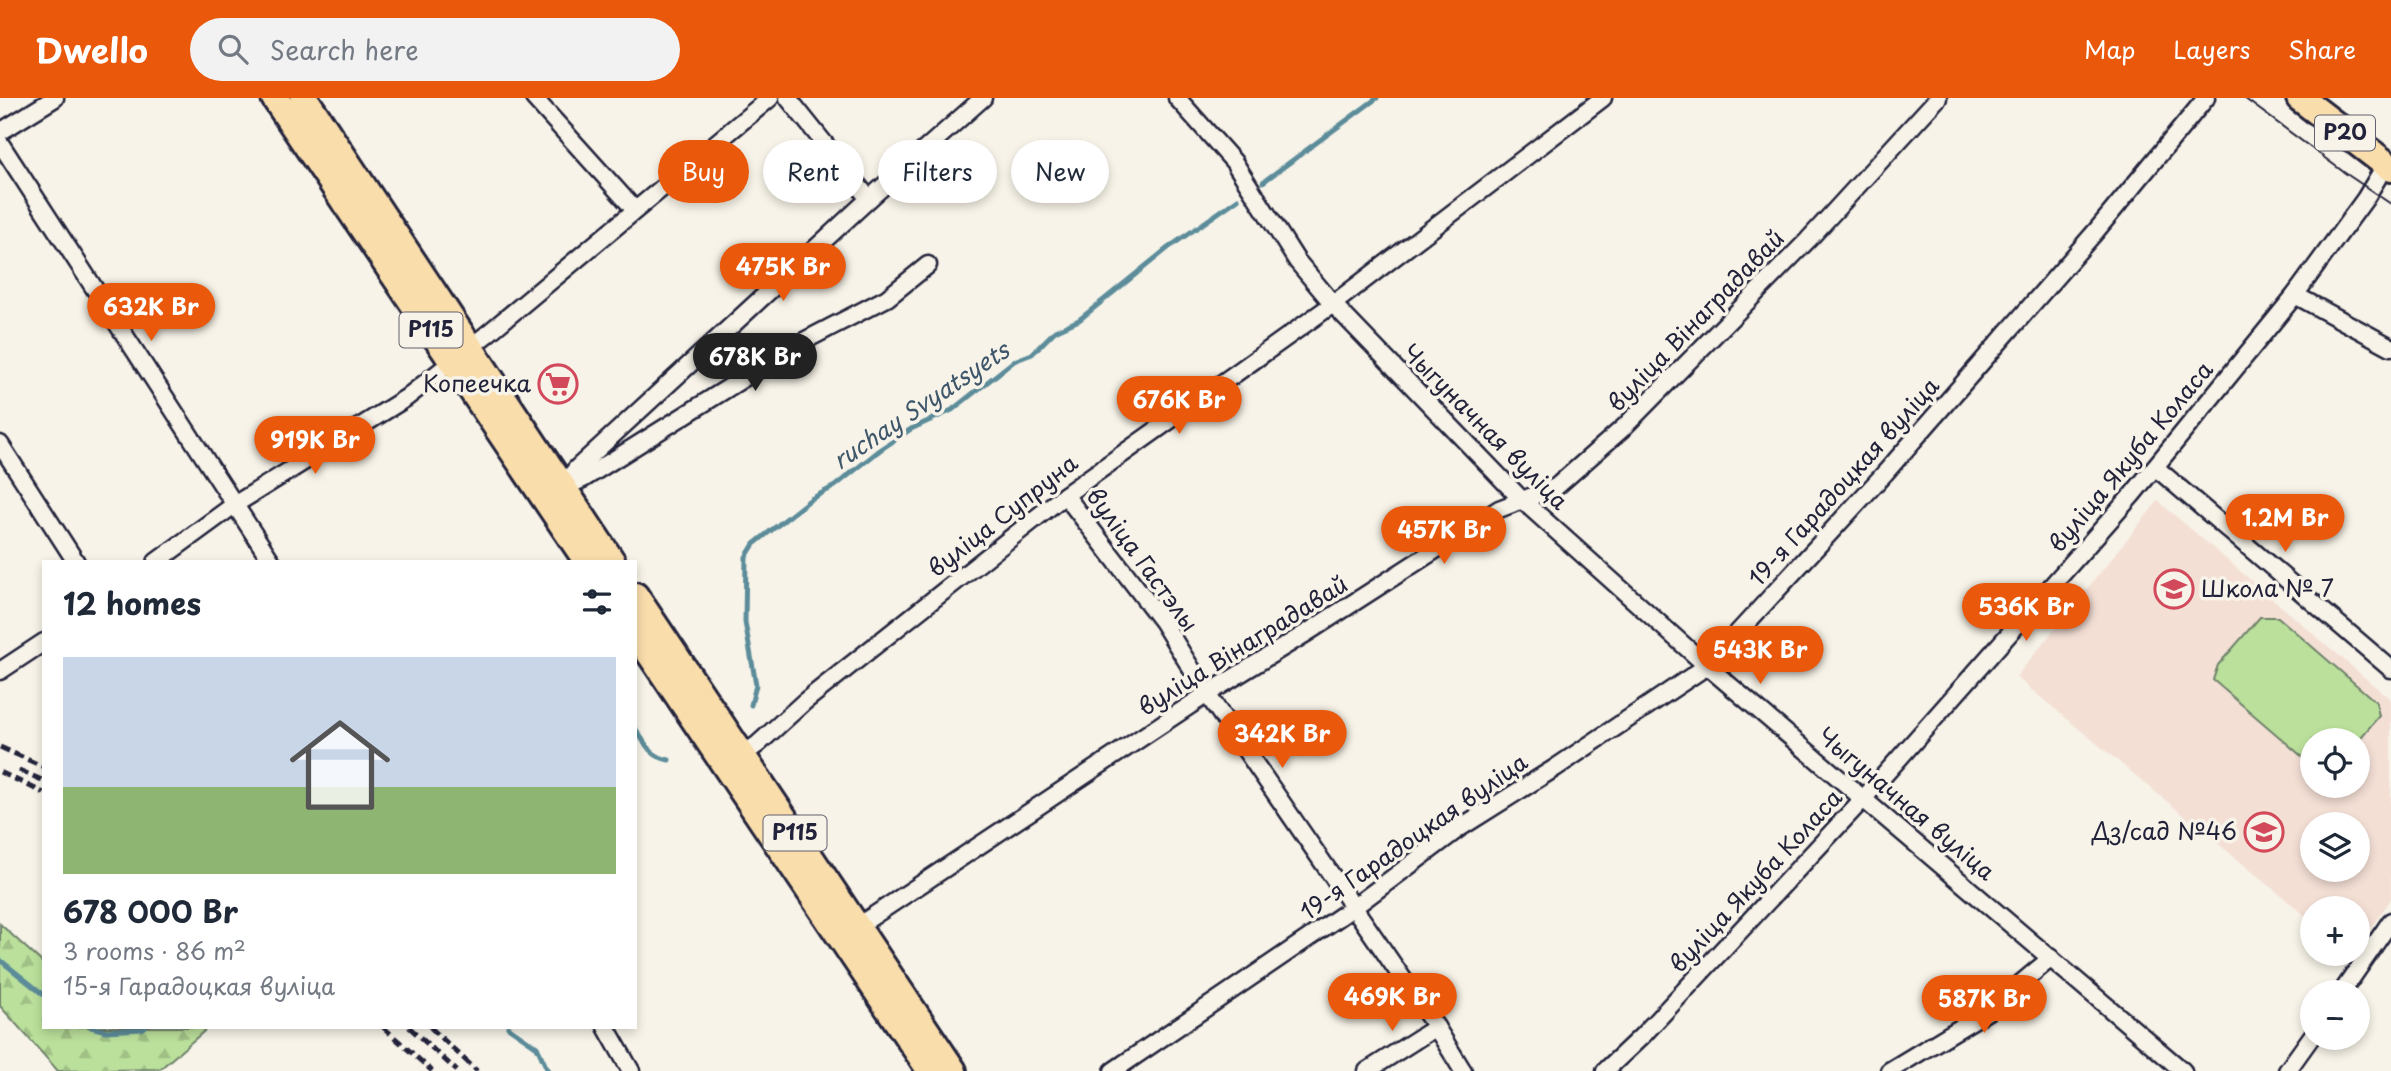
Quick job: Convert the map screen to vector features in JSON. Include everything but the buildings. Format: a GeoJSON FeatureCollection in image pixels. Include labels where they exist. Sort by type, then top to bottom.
{"type":"FeatureCollection","features":[{"type":"Feature","properties":{"kind":"main road","name":"Р115"},"geometry":{"type":"LineString","coordinates":[[275,98],[461,355],[554,494],[610,560]]}},
{"type":"Feature","properties":{"kind":"main road","name":"Р115"},"geometry":{"type":"LineString","coordinates":[[303,98],[461,355]]}},
{"type":"Feature","properties":{"kind":"main road","name":"Р20"},"geometry":{"type":"LineString","coordinates":[[2300,98],[2389,166]]}},
{"type":"Feature","properties":{"kind":"main road","name":"Р115"},"geometry":{"type":"LineString","coordinates":[[554,494],[587,560]]}},
{"type":"Feature","properties":{"kind":"main road","name":"Р115"},"geometry":{"type":"LineString","coordinates":[[637,599],[735,761],[849,932],[953,1071]]}},
{"type":"Feature","properties":{"kind":"main road","name":"Р115"},"geometry":{"type":"LineString","coordinates":[[637,634],[735,761]]}},
{"type":"Feature","properties":{"kind":"main road","name":"Р115"},"geometry":{"type":"LineString","coordinates":[[849,932],[931,1071]]}},
{"type":"Feature","properties":{"kind":"street"},"geometry":{"type":"LineString","coordinates":[[0,132],[55,98]]}},
{"type":"Feature","properties":{"kind":"street"},"geometry":{"type":"LineString","coordinates":[[534,98],[635,210]]}},
{"type":"Feature","properties":{"kind":"street"},"geometry":{"type":"LineString","coordinates":[[159,560],[234,505],[406,398],[769,98]]}},
{"type":"Feature","properties":{"kind":"street"},"geometry":{"type":"LineString","coordinates":[[789,98],[869,199]]}},
{"type":"Feature","properties":{"kind":"street"},"geometry":{"type":"LineString","coordinates":[[554,494],[576,469],[869,199],[983,98]]}},
{"type":"Feature","properties":{"kind":"street","name":"Чыгуначная вуліца"},"geometry":{"type":"LineString","coordinates":[[1177,98],[1234,162],[1297,261],[1333,304],[1522,500],[1707,666],[2183,1071]]}},
{"type":"Feature","properties":{"kind":"street","name":"вуліца Супруна"},"geometry":{"type":"LineString","coordinates":[[735,761],[758,744],[803,702],[1065,495],[1333,304],[1603,98]]}},
{"type":"Feature","properties":{"kind":"street","name":"вуліца Вінаградавай"},"geometry":{"type":"LineString","coordinates":[[849,932],[1208,694],[1499,509],[1556,487],[1623,428],[1808,240],[1938,98]]}},
{"type":"Feature","properties":{"kind":"street","name":"19-я Гарадоцкая вуліца"},"geometry":{"type":"LineString","coordinates":[[1113,1071],[1354,906],[1458,829],[1707,666],[1894,462],[2096,231],[2206,98]]}},
{"type":"Feature","properties":{"kind":"street"},"geometry":{"type":"LineString","coordinates":[[0,143],[271,560]]}},
{"type":"Feature","properties":{"kind":"street","name":"вуліца Якуба Коласа"},"geometry":{"type":"LineString","coordinates":[[1605,1071],[1642,1036],[1864,798],[2155,467],[2295,295],[2389,166]]}},
{"type":"Feature","properties":{"kind":"street"},"geometry":{"type":"LineString","coordinates":[[554,494],[583,479],[798,344],[887,298],[928,265]]}},
{"type":"Feature","properties":{"kind":"street"},"geometry":{"type":"LineString","coordinates":[[2295,295],[2391,347]]}},
{"type":"Feature","properties":{"kind":"street"},"geometry":{"type":"LineString","coordinates":[[0,444],[75,560]]}},
{"type":"Feature","properties":{"kind":"street"},"geometry":{"type":"LineString","coordinates":[[2155,467],[2391,669]]}},
{"type":"Feature","properties":{"kind":"street","name":"вуліца Гастэлы"},"geometry":{"type":"LineString","coordinates":[[1065,495],[1162,621],[1208,694],[1436,1027],[1463,1071]]}},
{"type":"Feature","properties":{"kind":"street"},"geometry":{"type":"LineString","coordinates":[[2,670],[42,643]]}},
{"type":"Feature","properties":{"kind":"street"},"geometry":{"type":"LineString","coordinates":[[2350,980],[2391,921]]}},
{"type":"Feature","properties":{"kind":"street"},"geometry":{"type":"LineString","coordinates":[[1889,1071],[1989,1011],[2051,958]]}},
{"type":"Feature","properties":{"kind":"street"},"geometry":{"type":"LineString","coordinates":[[1367,1071],[1436,1027]]}},
{"type":"Feature","properties":{"kind":"street"},"geometry":{"type":"LineString","coordinates":[[607,1029],[631,1071]]}},
{"type":"Feature","properties":{"kind":"street"},"geometry":{"type":"LineString","coordinates":[[2287,1071],[2302,1050]]}},
{"type":"Feature","properties":{"kind":"shaded area","name":"Школа № 7"},"geometry":{"type":"Polygon","coordinates":[[[2158,501],[2391,700],[2391,899],[2370,929],[2370,896],[2300,896],[2300,911],[2016,677],[2158,501]]]}},
{"type":"Feature","properties":{"kind":"green space"},"geometry":{"type":"Polygon","coordinates":[[[2260,617],[2278,617],[2376,702],[2379,716],[2369,728],[2300,728],[2300,755],[2213,680],[2218,665],[2260,617]]]}},
{"type":"Feature","properties":{"kind":"green space"},"geometry":{"type":"Polygon","coordinates":[[[0,924],[42,962],[42,1029],[207,1029],[160,1069],[58,1071],[0,1006],[0,924]]]}},
{"type":"Feature","properties":{"kind":"waterway","name":"ruchay Svyatsyets"},"geometry":{"type":"LineString","coordinates":[[1263,182],[1377,98]]}},
{"type":"Feature","properties":{"kind":"waterway","name":"ruchay Svyatsyets"},"geometry":{"type":"LineString","coordinates":[[751,705],[756,685],[745,622],[746,557],[754,544],[880,450],[911,429],[952,410],[1014,361],[1032,354],[1055,331],[1079,320],[1168,248],[1238,199]]}},
{"type":"Feature","properties":{"kind":"waterway","name":"ruchay Svyatsyets"},"geometry":{"type":"LineString","coordinates":[[637,731],[652,752],[669,760]]}},
{"type":"Feature","properties":{"kind":"waterway","name":"ruchay Svyatsyets"},"geometry":{"type":"LineString","coordinates":[[0,960],[42,993]]}},
{"type":"Feature","properties":{"kind":"waterway","name":"ruchay Svyatsyets"},"geometry":{"type":"LineString","coordinates":[[98,1029],[142,1029]]}},
{"type":"Feature","properties":{"kind":"waterway"},"geometry":{"type":"LineString","coordinates":[[511,1029],[537,1047],[548,1071]]}},
{"type":"Feature","properties":{"kind":"tram line"},"geometry":{"type":"LineString","coordinates":[[2244,98],[2391,204]]}},
{"type":"Feature","properties":{"kind":"railway"},"geometry":{"type":"LineString","coordinates":[[0,747],[42,766]]}},
{"type":"Feature","properties":{"kind":"railway"},"geometry":{"type":"LineString","coordinates":[[19,770],[42,780]]}},
{"type":"Feature","properties":{"kind":"railway"},"geometry":{"type":"LineString","coordinates":[[0,772],[42,792]]}},
{"type":"Feature","properties":{"kind":"railway"},"geometry":{"type":"LineString","coordinates":[[385,1029],[432,1071]]}},
{"type":"Feature","properties":{"kind":"railway"},"geometry":{"type":"LineString","coordinates":[[411,1029],[457,1071]]}},
{"type":"Feature","properties":{"kind":"railway"},"geometry":{"type":"LineString","coordinates":[[432,1029],[477,1071]]}},
{"type":"Feature","properties":{"kind":"place","name":"Копеечка"},"geometry":{"type":"Point","coordinates":[558,384]}},
{"type":"Feature","properties":{"kind":"place","name":"Школа № 7"},"geometry":{"type":"Point","coordinates":[2174,589]}},
{"type":"Feature","properties":{"kind":"place","name":"Дз/сад №46"},"geometry":{"type":"Point","coordinates":[2264,832]}}]}
